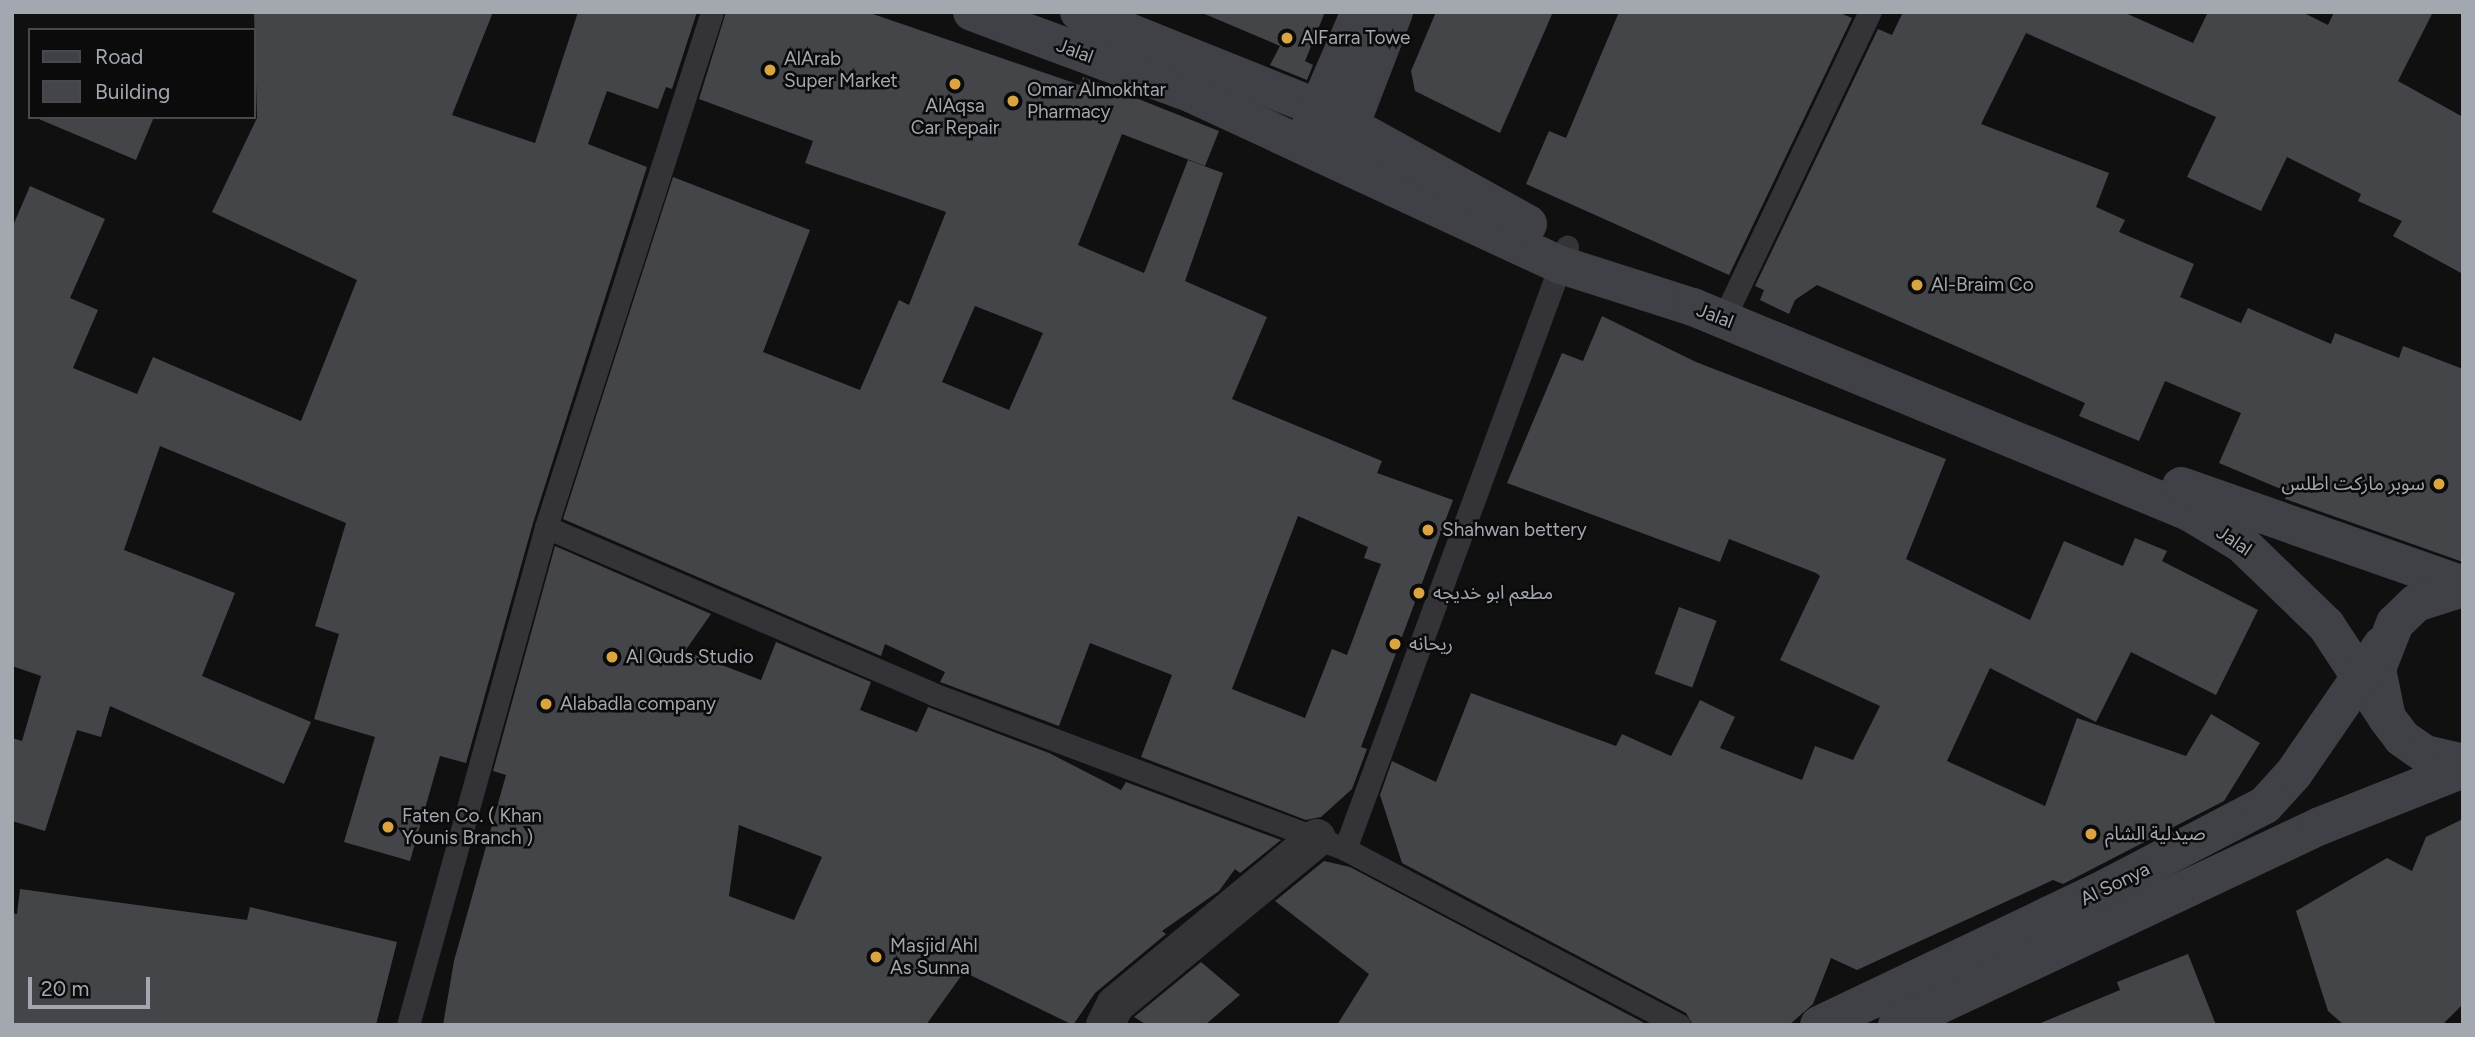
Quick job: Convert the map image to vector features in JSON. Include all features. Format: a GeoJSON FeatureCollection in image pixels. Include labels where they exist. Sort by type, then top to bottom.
{"type":"FeatureCollection","features":[{"type":"Feature","properties":{"kind":"main road","name":"Jalal"},"geometry":{"type":"LineString","coordinates":[[972,12],[1192,94],[1336,161],[2189,512],[2242,544],[2326,625],[2387,718],[2425,754],[2463,763]]}},
{"type":"Feature","properties":{"kind":"main road","name":"Jalal"},"geometry":{"type":"LineString","coordinates":[[1079,12],[1318,108],[1352,126],[1564,256],[1729,307],[2203,495],[2463,587]]}},
{"type":"Feature","properties":{"kind":"main road"},"geometry":{"type":"LineString","coordinates":[[1302,146],[1360,12]]}},
{"type":"Feature","properties":{"kind":"main road"},"geometry":{"type":"LineString","coordinates":[[1336,161],[1352,126],[1394,12]]}},
{"type":"Feature","properties":{"kind":"main road","name":"Al Sonya"},"geometry":{"type":"LineString","coordinates":[[1819,1025],[2238,824],[2265,805],[2294,773],[2382,645],[2416,603],[2463,587]]}},
{"type":"Feature","properties":{"kind":"main road"},"geometry":{"type":"LineString","coordinates":[[2382,645],[2376,669],[2387,718]]}},
{"type":"Feature","properties":{"kind":"main road","name":"Al Sonya"},"geometry":{"type":"LineString","coordinates":[[1923,1021],[2320,825],[2463,769]]}},
{"type":"Feature","properties":{"kind":"street"},"geometry":{"type":"LineString","coordinates":[[1105,1025],[1115,1005],[1331,843]]}},
{"type":"Feature","properties":{"kind":"lane"},"geometry":{"type":"LineString","coordinates":[[408,1025],[545,527],[712,12]]}},
{"type":"Feature","properties":{"kind":"lane"},"geometry":{"type":"LineString","coordinates":[[1729,307],[1870,12]]}},
{"type":"Feature","properties":{"kind":"lane"},"geometry":{"type":"LineString","coordinates":[[1331,843],[1564,256]]}},
{"type":"Feature","properties":{"kind":"lane"},"geometry":{"type":"LineString","coordinates":[[545,527],[933,694],[1331,843],[1679,1025]]}},
{"type":"Feature","properties":{"kind":"building"},"geometry":{"type":"Polygon","coordinates":[[[254,12],[493,12],[452,115],[535,143],[578,12],[697,12],[672,89],[666,87],[658,109],[607,91],[588,144],[647,167],[533,523],[466,763],[440,756],[410,861],[344,842],[375,737],[314,719],[339,634],[315,626],[346,523],[160,446],[124,550],[235,593],[202,676],[311,722],[284,784],[110,706],[101,737],[77,730],[45,831],[12,821],[12,738],[22,741],[41,676],[12,666],[12,228],[30,186],[105,219],[70,298],[98,310],[73,368],[137,394],[153,357],[301,421],[357,280],[212,212],[257,118],[254,12]]]}},
{"type":"Feature","properties":{"kind":"building"},"geometry":{"type":"Polygon","coordinates":[[[726,12],[867,12],[1080,85],[1083,77],[1219,131],[1205,166],[1122,134],[1078,245],[1144,273],[1188,160],[1223,173],[1185,281],[1267,317],[1232,399],[1382,461],[1377,473],[1453,500],[1361,747],[1367,749],[1352,789],[1321,817],[1306,820],[1141,757],[1172,675],[1090,643],[1059,726],[940,682],[945,672],[885,644],[881,656],[563,519],[673,177],[810,230],[763,352],[860,390],[899,300],[909,305],[946,212],[805,163],[813,141],[699,99],[726,12]],[[975,306],[942,382],[1009,410],[1043,333],[975,306]],[[1298,516],[1232,689],[1305,718],[1332,649],[1347,655],[1381,564],[1364,558],[1368,547],[1298,516]]]}},
{"type":"Feature","properties":{"kind":"building","name":"AlFarra Towe"},"geometry":{"type":"Polygon","coordinates":[[[1200,12],[1325,12],[1305,61],[1313,65],[1307,80],[1270,65],[1280,46],[1200,12]]]}},
{"type":"Feature","properties":{"kind":"building"},"geometry":{"type":"Polygon","coordinates":[[[1436,12],[1553,12],[1500,133],[1415,91],[1411,71],[1436,12]]]}},
{"type":"Feature","properties":{"kind":"building"},"geometry":{"type":"Polygon","coordinates":[[[1619,12],[1838,12],[1852,18],[1729,275],[1526,184],[1549,131],[1566,138],[1619,12]]]}},
{"type":"Feature","properties":{"kind":"building"},"geometry":{"type":"Polygon","coordinates":[[[1903,12],[2123,12],[2193,43],[2208,12],[2302,12],[2328,25],[2334,12],[2433,12],[2398,81],[2463,117],[2463,274],[2393,236],[2402,221],[2358,201],[2361,194],[2287,157],[2261,211],[2187,177],[2216,117],[2026,33],[1981,124],[2109,173],[2096,207],[2125,220],[2119,232],[2194,264],[2180,297],[2241,323],[2248,308],[2331,344],[2335,333],[2399,358],[2403,346],[2463,369],[2463,562],[2285,499],[2288,492],[2219,463],[2241,413],[2165,381],[2139,441],[2079,416],[2085,403],[1817,285],[1795,300],[1789,314],[1760,300],[1764,290],[1755,286],[1878,29],[1892,35],[1903,12]]]}},
{"type":"Feature","properties":{"kind":"building"},"geometry":{"type":"Polygon","coordinates":[[[39,119],[153,119],[136,160],[39,119]]]}},
{"type":"Feature","properties":{"kind":"building"},"geometry":{"type":"Polygon","coordinates":[[[1602,316],[1696,362],[1946,459],[1906,559],[2030,620],[2064,541],[2123,566],[2135,538],[2167,551],[2162,561],[2258,610],[2216,695],[2131,652],[2096,722],[1990,668],[1947,761],[2045,806],[2077,718],[2186,756],[2211,714],[2260,743],[2224,801],[2063,884],[2053,880],[1857,970],[1831,958],[1813,1004],[1789,1025],[1693,1025],[1686,1013],[1402,863],[1380,795],[1392,761],[1436,782],[1471,693],[1616,746],[1622,734],[1671,756],[1700,700],[1735,717],[1720,748],[1802,780],[1815,746],[1853,760],[1880,706],[1780,660],[1820,576],[1816,573],[1729,539],[1720,562],[1507,483],[1562,353],[1583,361],[1602,316]]]}},
{"type":"Feature","properties":{"kind":"building"},"geometry":{"type":"Polygon","coordinates":[[[555,546],[711,614],[685,651],[761,680],[776,642],[871,682],[860,710],[917,732],[928,707],[1049,753],[1121,790],[1126,782],[1281,840],[1240,873],[1235,869],[1219,891],[1162,931],[1166,934],[1095,993],[1073,1025],[964,972],[926,1025],[443,1025],[454,961],[506,775],[493,771],[555,546]],[[739,825],[729,896],[794,920],[822,857],[739,825]]]}},
{"type":"Feature","properties":{"kind":"building"},"geometry":{"type":"Polygon","coordinates":[[[1679,607],[1717,621],[1692,687],[1655,674],[1679,607]]]}},
{"type":"Feature","properties":{"kind":"building"},"geometry":{"type":"Polygon","coordinates":[[[2463,819],[2463,1004],[2442,1025],[2344,1025],[2328,1011],[2296,911],[2387,858],[2412,871],[2426,837],[2463,819]]]}},
{"type":"Feature","properties":{"kind":"building"},"geometry":{"type":"Polygon","coordinates":[[[1324,861],[1350,867],[1648,1025],[1337,1025],[1369,974],[1275,901],[1324,861]]]}},
{"type":"Feature","properties":{"kind":"building"},"geometry":{"type":"Polygon","coordinates":[[[20,889],[247,920],[250,907],[397,942],[376,1025],[12,1025],[12,913],[17,914],[20,889]]]}},
{"type":"Feature","properties":{"kind":"building"},"geometry":{"type":"Polygon","coordinates":[[[2188,954],[2216,1025],[2036,1025],[2120,990],[2117,982],[2188,954]]]}},
{"type":"Feature","properties":{"kind":"building"},"geometry":{"type":"Polygon","coordinates":[[[1201,962],[1240,995],[1205,1025],[1147,1025],[1134,1017],[1201,962]]]}},
{"type":"Feature","properties":{"kind":"place","name":"AlFarra Towe"},"geometry":{"type":"Point","coordinates":[1287,38]}},
{"type":"Feature","properties":{"kind":"place","name":"AlArab Super Market"},"geometry":{"type":"Point","coordinates":[770,70]}},
{"type":"Feature","properties":{"kind":"place","name":"AlAqsa Car Repair"},"geometry":{"type":"Point","coordinates":[955,84]}},
{"type":"Feature","properties":{"kind":"place","name":"Omar Almokhtar Pharmacy"},"geometry":{"type":"Point","coordinates":[1013,101]}},
{"type":"Feature","properties":{"kind":"place","name":"Al-Braim Co"},"geometry":{"type":"Point","coordinates":[1917,285]}},
{"type":"Feature","properties":{"kind":"place","name":"سوبر ماركت اطلس"},"geometry":{"type":"Point","coordinates":[2439,484]}},
{"type":"Feature","properties":{"kind":"place","name":"Shahwan bettery"},"geometry":{"type":"Point","coordinates":[1428,530]}},
{"type":"Feature","properties":{"kind":"place","name":"مطعم ابو خديجه"},"geometry":{"type":"Point","coordinates":[1419,593]}},
{"type":"Feature","properties":{"kind":"place","name":"ريحانه"},"geometry":{"type":"Point","coordinates":[1395,644]}},
{"type":"Feature","properties":{"kind":"place","name":"Al Quds Studio"},"geometry":{"type":"Point","coordinates":[612,657]}},
{"type":"Feature","properties":{"kind":"place","name":"Alabadla company"},"geometry":{"type":"Point","coordinates":[546,704]}},
{"type":"Feature","properties":{"kind":"place","name":"Faten Co. ( Khan Younis Branch )"},"geometry":{"type":"Point","coordinates":[388,827]}},
{"type":"Feature","properties":{"kind":"place","name":"صيدلية الشام"},"geometry":{"type":"Point","coordinates":[2091,834]}},
{"type":"Feature","properties":{"kind":"place","name":"Masjid Ahl As Sunna"},"geometry":{"type":"Point","coordinates":[876,957]}}]}
